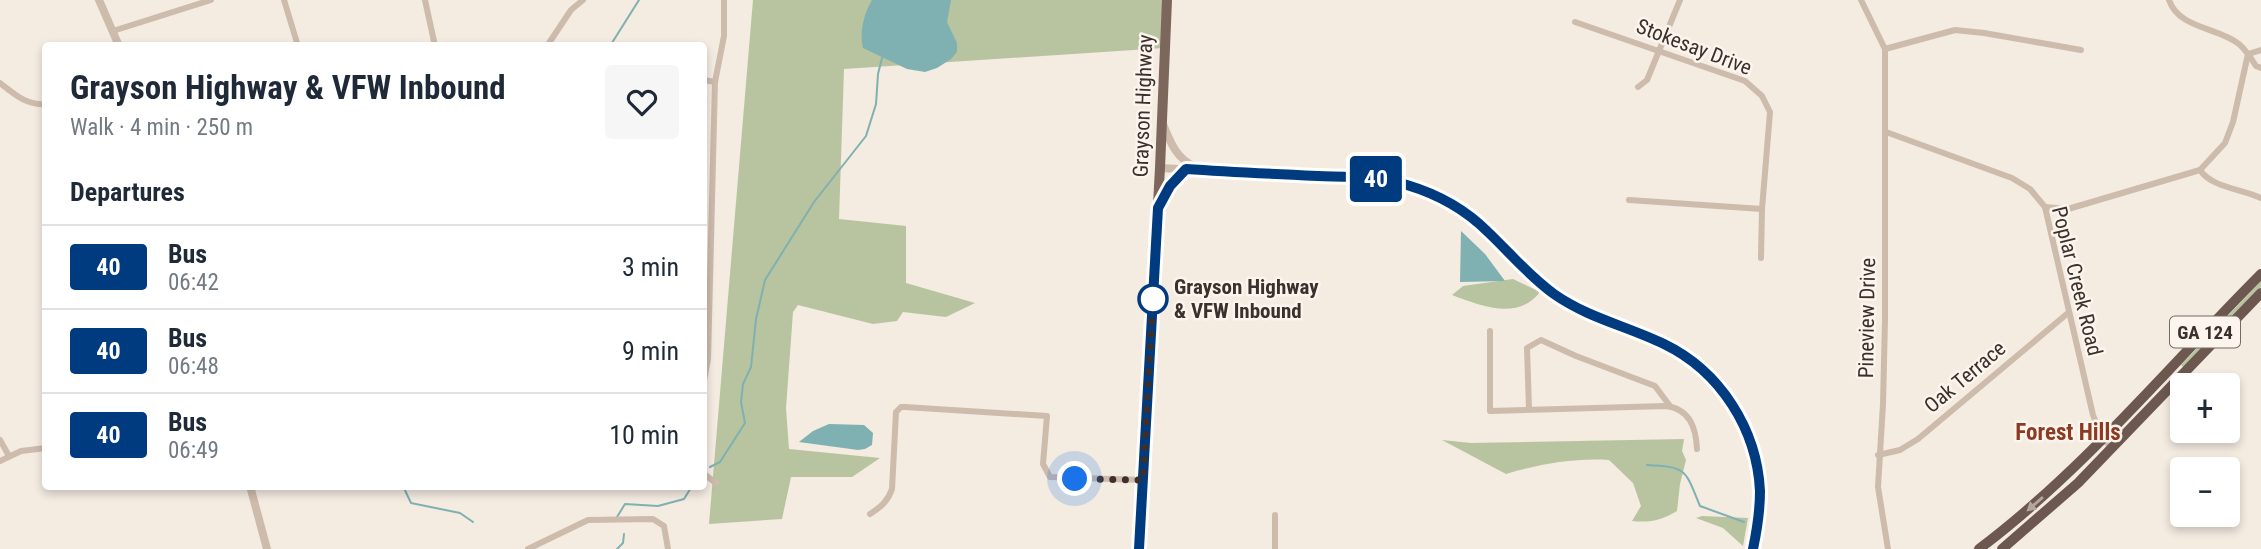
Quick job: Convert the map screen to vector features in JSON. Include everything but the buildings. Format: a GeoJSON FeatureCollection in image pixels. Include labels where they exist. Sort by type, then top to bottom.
{"type":"FeatureCollection","features":[{"type":"Feature","properties":{"kind":"highway","name":"GA 124"},"geometry":{"type":"LineString","coordinates":[[1979,549],[2042,498],[2261,274]]}},
{"type":"Feature","properties":{"kind":"highway","name":"GA 124"},"geometry":{"type":"LineString","coordinates":[[2002,549],[2053,506],[2112,448],[2261,293]]}},
{"type":"Feature","properties":{"kind":"main road","name":"Grayson Highway"},"geometry":{"type":"LineString","coordinates":[[1139,549],[1163,123],[1167,0]]}},
{"type":"Feature","properties":{"kind":"street"},"geometry":{"type":"LineString","coordinates":[[99,0],[117,42]]}},
{"type":"Feature","properties":{"kind":"street"},"geometry":{"type":"LineString","coordinates":[[113,31],[211,0]]}},
{"type":"Feature","properties":{"kind":"street"},"geometry":{"type":"LineString","coordinates":[[284,0],[297,42]]}},
{"type":"Feature","properties":{"kind":"street"},"geometry":{"type":"LineString","coordinates":[[425,0],[434,42]]}},
{"type":"Feature","properties":{"kind":"street"},"geometry":{"type":"LineString","coordinates":[[550,42],[568,14],[583,0]]}},
{"type":"Feature","properties":{"kind":"street"},"geometry":{"type":"LineString","coordinates":[[707,364],[715,82],[724,36],[724,0]]}},
{"type":"Feature","properties":{"kind":"street"},"geometry":{"type":"LineString","coordinates":[[1638,87],[1647,80],[1680,0]]}},
{"type":"Feature","properties":{"kind":"street"},"geometry":{"type":"LineString","coordinates":[[1861,0],[1885,49],[1955,30],[2081,50]]}},
{"type":"Feature","properties":{"kind":"street"},"geometry":{"type":"LineString","coordinates":[[2169,0],[2179,16],[2237,42],[2256,66],[2261,68]]}},
{"type":"Feature","properties":{"kind":"street","name":"Stokesay Drive"},"geometry":{"type":"LineString","coordinates":[[1575,22],[1745,81],[1762,96],[1770,112],[1761,258]]}},
{"type":"Feature","properties":{"kind":"street","name":"Pineview Drive"},"geometry":{"type":"LineString","coordinates":[[1885,49],[1883,404],[1878,487],[1888,549]]}},
{"type":"Feature","properties":{"kind":"street"},"geometry":{"type":"LineString","coordinates":[[2248,54],[2261,50]]}},
{"type":"Feature","properties":{"kind":"street"},"geometry":{"type":"LineString","coordinates":[[2045,208],[2068,209],[2200,170],[2225,143],[2233,122],[2248,54]]}},
{"type":"Feature","properties":{"kind":"street"},"geometry":{"type":"LineString","coordinates":[[707,81],[715,82]]}},
{"type":"Feature","properties":{"kind":"street"},"geometry":{"type":"LineString","coordinates":[[0,83],[25,101],[42,104]]}},
{"type":"Feature","properties":{"kind":"street"},"geometry":{"type":"LineString","coordinates":[[1163,123],[1180,157],[1187,164],[1206,170]]}},
{"type":"Feature","properties":{"kind":"street","name":"Poplar Creek Road"},"geometry":{"type":"LineString","coordinates":[[1886,132],[2012,178],[2030,189],[2045,208],[2067,313],[2093,415],[2102,438],[2112,448]]}},
{"type":"Feature","properties":{"kind":"street"},"geometry":{"type":"LineString","coordinates":[[1160,168],[1369,178],[1406,184],[1449,203],[1477,222],[1525,269],[1565,302],[1589,315],[1665,344],[1689,359],[1723,391],[1749,437],[1756,462],[1760,492],[1753,549]]}},
{"type":"Feature","properties":{"kind":"street"},"geometry":{"type":"LineString","coordinates":[[1158,208],[1170,186],[1186,169]]}},
{"type":"Feature","properties":{"kind":"street"},"geometry":{"type":"LineString","coordinates":[[2200,170],[2213,181],[2261,198]]}},
{"type":"Feature","properties":{"kind":"street"},"geometry":{"type":"LineString","coordinates":[[1629,200],[1762,209]]}},
{"type":"Feature","properties":{"kind":"street","name":"Oak Terrace"},"geometry":{"type":"LineString","coordinates":[[1878,455],[1899,450],[1918,439],[2067,313]]}},
{"type":"Feature","properties":{"kind":"street"},"geometry":{"type":"LineString","coordinates":[[1490,331],[1490,411],[1677,407],[1696,431],[1697,449]]}},
{"type":"Feature","properties":{"kind":"street"},"geometry":{"type":"LineString","coordinates":[[1529,409],[1527,348],[1541,340],[1655,386],[1670,406]]}},
{"type":"Feature","properties":{"kind":"street"},"geometry":{"type":"LineString","coordinates":[[870,514],[889,498],[892,489],[895,416],[901,407],[1046,416],[1043,464],[1053,479],[1143,480]]}},
{"type":"Feature","properties":{"kind":"street"},"geometry":{"type":"LineString","coordinates":[[0,440],[9,456]]}},
{"type":"Feature","properties":{"kind":"street"},"geometry":{"type":"LineString","coordinates":[[0,461],[21,451],[42,448]]}},
{"type":"Feature","properties":{"kind":"street"},"geometry":{"type":"LineString","coordinates":[[707,476],[716,483]]}},
{"type":"Feature","properties":{"kind":"street"},"geometry":{"type":"LineString","coordinates":[[251,490],[267,549]]}},
{"type":"Feature","properties":{"kind":"street"},"geometry":{"type":"LineString","coordinates":[[1275,515],[1275,549]]}},
{"type":"Feature","properties":{"kind":"street"},"geometry":{"type":"LineString","coordinates":[[528,549],[588,520],[653,519],[664,526],[668,549]]}},
{"type":"Feature","properties":{"kind":"green space"},"geometry":{"type":"Polygon","coordinates":[[[753,0],[1167,0],[1164,48],[844,69],[839,219],[906,226],[906,283],[975,303],[946,317],[903,312],[897,321],[873,324],[798,305],[793,312],[786,408],[789,449],[880,458],[852,477],[791,477],[782,519],[709,524],[753,0]]]}},
{"type":"Feature","properties":{"kind":"green space"},"geometry":{"type":"Polygon","coordinates":[[[1513,279],[1540,292],[1531,301],[1510,309],[1487,307],[1452,295],[1463,286],[1513,279]]]}},
{"type":"Feature","properties":{"kind":"green space"},"geometry":{"type":"Polygon","coordinates":[[[2261,281],[2261,287],[2184,368],[2181,365],[2261,281]]]}},
{"type":"Feature","properties":{"kind":"green space"},"geometry":{"type":"Polygon","coordinates":[[[1684,439],[1682,451],[1686,460],[1677,511],[1661,519],[1645,522],[1632,521],[1641,506],[1633,483],[1609,460],[1557,462],[1506,474],[1442,440],[1471,443],[1684,439]]]}},
{"type":"Feature","properties":{"kind":"green space"},"geometry":{"type":"Polygon","coordinates":[[[1696,518],[1748,518],[1743,546],[1723,528],[1696,518]]]}},
{"type":"Feature","properties":{"kind":"water"},"geometry":{"type":"Polygon","coordinates":[[[872,0],[951,0],[947,22],[957,43],[957,52],[937,68],[925,72],[907,69],[863,48],[863,23],[872,0]]]}},
{"type":"Feature","properties":{"kind":"water"},"geometry":{"type":"Polygon","coordinates":[[[1461,231],[1485,254],[1505,281],[1460,282],[1461,231]]]}},
{"type":"Feature","properties":{"kind":"water"},"geometry":{"type":"Polygon","coordinates":[[[829,424],[864,425],[873,433],[872,445],[858,450],[799,442],[813,431],[829,424]]]}},
{"type":"Feature","properties":{"kind":"waterway"},"geometry":{"type":"LineString","coordinates":[[613,42],[639,0]]}},
{"type":"Feature","properties":{"kind":"waterway"},"geometry":{"type":"LineString","coordinates":[[710,467],[720,462],[745,423],[741,402],[743,384],[751,367],[756,319],[765,280],[814,202],[866,136],[876,104],[882,58]]}},
{"type":"Feature","properties":{"kind":"waterway"},"geometry":{"type":"LineString","coordinates":[[1647,465],[1678,469],[1687,478],[1700,506],[1744,522]]}},
{"type":"Feature","properties":{"kind":"waterway"},"geometry":{"type":"LineString","coordinates":[[405,490],[411,503],[460,513],[473,522]]}},
{"type":"Feature","properties":{"kind":"waterway"},"geometry":{"type":"LineString","coordinates":[[617,517],[625,504],[658,506],[684,499],[690,490]]}},
{"type":"Feature","properties":{"kind":"waterway"},"geometry":{"type":"LineString","coordinates":[[617,549],[623,543],[624,534]]}},
{"type":"Feature","properties":{"kind":"bus line","name":"40"},"geometry":{"type":"LineString","coordinates":[[1139,549],[1158,208],[1170,186],[1186,169],[1369,178],[1406,184],[1461,210],[1546,288],[1565,302],[1589,315],[1676,350],[1723,391],[1746,429],[1756,462],[1760,492],[1753,549]]}},
{"type":"Feature","properties":{"kind":"place","name":"Grayson Highway & VFW Inbound"},"geometry":{"type":"Point","coordinates":[1153,299]}},
{"type":"Feature","properties":{"kind":"district","name":"Forest Hills"},"geometry":{"type":"Point","coordinates":[2068,432]}},
{"type":"Feature","properties":{"kind":"route"},"geometry":{"type":"LineString","coordinates":[[1075,479],[1143,480],[1153,299]]}}]}
